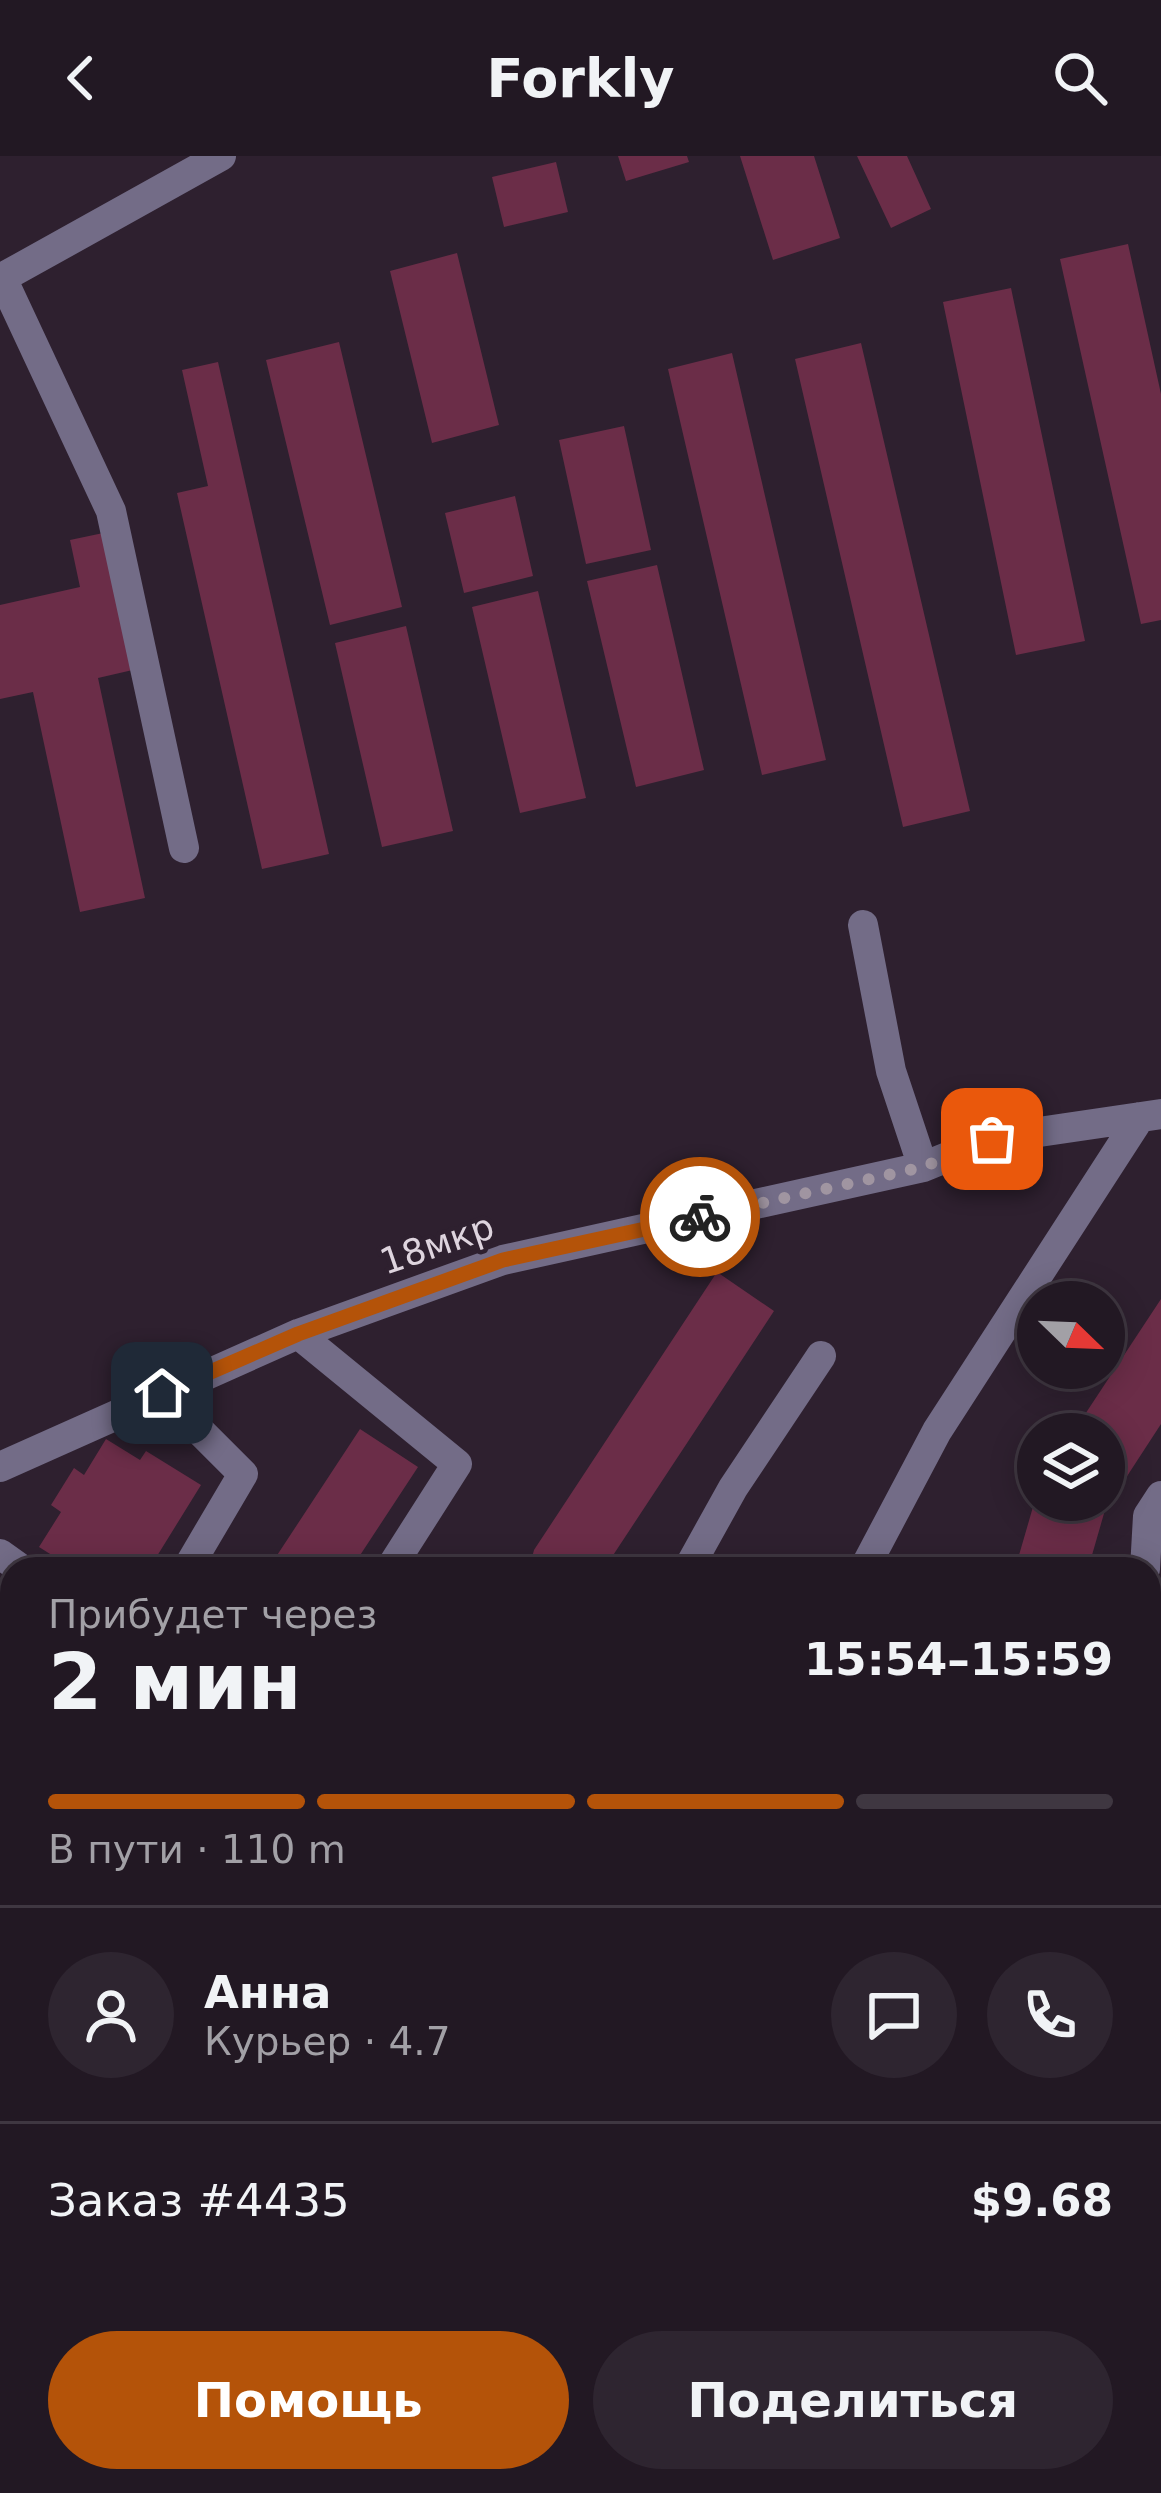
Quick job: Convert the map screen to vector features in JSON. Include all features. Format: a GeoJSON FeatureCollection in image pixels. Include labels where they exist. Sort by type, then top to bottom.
{"type":"FeatureCollection","features":[{"type":"Feature","properties":{"kind":"street"},"geometry":{"type":"LineString","coordinates":[[184,848],[111,511],[1,279],[221,156]]}},
{"type":"Feature","properties":{"kind":"street"},"geometry":{"type":"LineString","coordinates":[[863,925],[891,1071],[923,1167]]}},
{"type":"Feature","properties":{"kind":"street"},"geometry":{"type":"LineString","coordinates":[[870,1557],[937,1431],[1150,1116]]}},
{"type":"Feature","properties":{"kind":"street","name":"18мкр"},"geometry":{"type":"LineString","coordinates":[[0,1468],[298,1334],[503,1260],[923,1167],[992,1139],[1150,1116]]}},
{"type":"Feature","properties":{"kind":"street"},"geometry":{"type":"LineString","coordinates":[[298,1334],[457,1464],[398,1557]]}},
{"type":"Feature","properties":{"kind":"street"},"geometry":{"type":"LineString","coordinates":[[695,1557],[733,1488],[821,1356]]}},
{"type":"Feature","properties":{"kind":"street"},"geometry":{"type":"LineString","coordinates":[[162,1393],[243,1474],[194,1557]]}},
{"type":"Feature","properties":{"kind":"street"},"geometry":{"type":"LineString","coordinates":[[1146,1557],[1148,1516],[1161,1496]]}},
{"type":"Feature","properties":{"kind":"building"},"geometry":{"type":"Polygon","coordinates":[[[618,156],[687,156],[689,162],[626,181],[618,156]]]}},
{"type":"Feature","properties":{"kind":"building"},"geometry":{"type":"Polygon","coordinates":[[[740,156],[814,156],[840,238],[773,260],[740,156]]]}},
{"type":"Feature","properties":{"kind":"building"},"geometry":{"type":"Polygon","coordinates":[[[857,156],[907,156],[931,209],[891,228],[857,156]]]}},
{"type":"Feature","properties":{"kind":"building"},"geometry":{"type":"Polygon","coordinates":[[[556,162],[568,212],[504,227],[492,177],[556,162]]]}},
{"type":"Feature","properties":{"kind":"building"},"geometry":{"type":"Polygon","coordinates":[[[1128,244],[1161,394],[1161,620],[1141,624],[1060,259],[1128,244]]]}},
{"type":"Feature","properties":{"kind":"building"},"geometry":{"type":"Polygon","coordinates":[[[457,253],[499,425],[432,443],[390,271],[457,253]]]}},
{"type":"Feature","properties":{"kind":"building"},"geometry":{"type":"Polygon","coordinates":[[[1011,288],[1085,641],[1016,655],[943,302],[1011,288]]]}},
{"type":"Feature","properties":{"kind":"building"},"geometry":{"type":"Polygon","coordinates":[[[339,342],[402,607],[330,625],[266,360],[339,342]]]}},
{"type":"Feature","properties":{"kind":"building"},"geometry":{"type":"Polygon","coordinates":[[[861,343],[970,811],[903,827],[795,359],[861,343]]]}},
{"type":"Feature","properties":{"kind":"building"},"geometry":{"type":"Polygon","coordinates":[[[732,353],[826,760],[762,775],[668,369],[732,353]]]}},
{"type":"Feature","properties":{"kind":"building"},"geometry":{"type":"Polygon","coordinates":[[[218,362],[329,854],[262,869],[177,493],[208,486],[182,370],[218,362]]]}},
{"type":"Feature","properties":{"kind":"building"},"geometry":{"type":"Polygon","coordinates":[[[624,426],[651,550],[586,564],[559,440],[624,426]]]}},
{"type":"Feature","properties":{"kind":"building"},"geometry":{"type":"Polygon","coordinates":[[[515,496],[533,576],[464,593],[445,513],[515,496]]]}},
{"type":"Feature","properties":{"kind":"building"},"geometry":{"type":"Polygon","coordinates":[[[108,532],[137,669],[98,678],[145,898],[80,912],[33,692],[0,699],[0,605],[80,587],[70,540],[108,532]]]}},
{"type":"Feature","properties":{"kind":"building"},"geometry":{"type":"Polygon","coordinates":[[[657,565],[704,770],[636,787],[587,581],[657,565]]]}},
{"type":"Feature","properties":{"kind":"building"},"geometry":{"type":"Polygon","coordinates":[[[538,591],[586,798],[520,813],[472,607],[538,591]]]}},
{"type":"Feature","properties":{"kind":"building"},"geometry":{"type":"Polygon","coordinates":[[[406,626],[453,831],[382,847],[335,643],[406,626]]]}},
{"type":"Feature","properties":{"kind":"building"},"geometry":{"type":"Polygon","coordinates":[[[717,1272],[774,1311],[612,1557],[532,1557],[717,1272]]]}},
{"type":"Feature","properties":{"kind":"building"},"geometry":{"type":"Polygon","coordinates":[[[1161,1299],[1161,1424],[1125,1479],[1125,1413],[1086,1413],[1102,1389],[1125,1389],[1125,1354],[1161,1299]]]}},
{"type":"Feature","properties":{"kind":"building"},"geometry":{"type":"Polygon","coordinates":[[[360,1429],[418,1467],[359,1557],[276,1557],[360,1429]]]}},
{"type":"Feature","properties":{"kind":"building"},"geometry":{"type":"Polygon","coordinates":[[[106,1439],[140,1460],[146,1451],[201,1485],[156,1557],[55,1557],[39,1547],[61,1512],[51,1505],[74,1468],[84,1475],[106,1439]]]}},
{"type":"Feature","properties":{"kind":"building"},"geometry":{"type":"Polygon","coordinates":[[[1029,1521],[1102,1521],[1091,1557],[1018,1557],[1029,1521]]]}},
{"type":"Feature","properties":{"kind":"way so far"},"geometry":{"type":"LineString","coordinates":[[700,1217],[923,1167],[992,1139]]}},
{"type":"Feature","properties":{"kind":"route"},"geometry":{"type":"LineString","coordinates":[[162,1393],[298,1334],[503,1260],[700,1217]]}}]}
